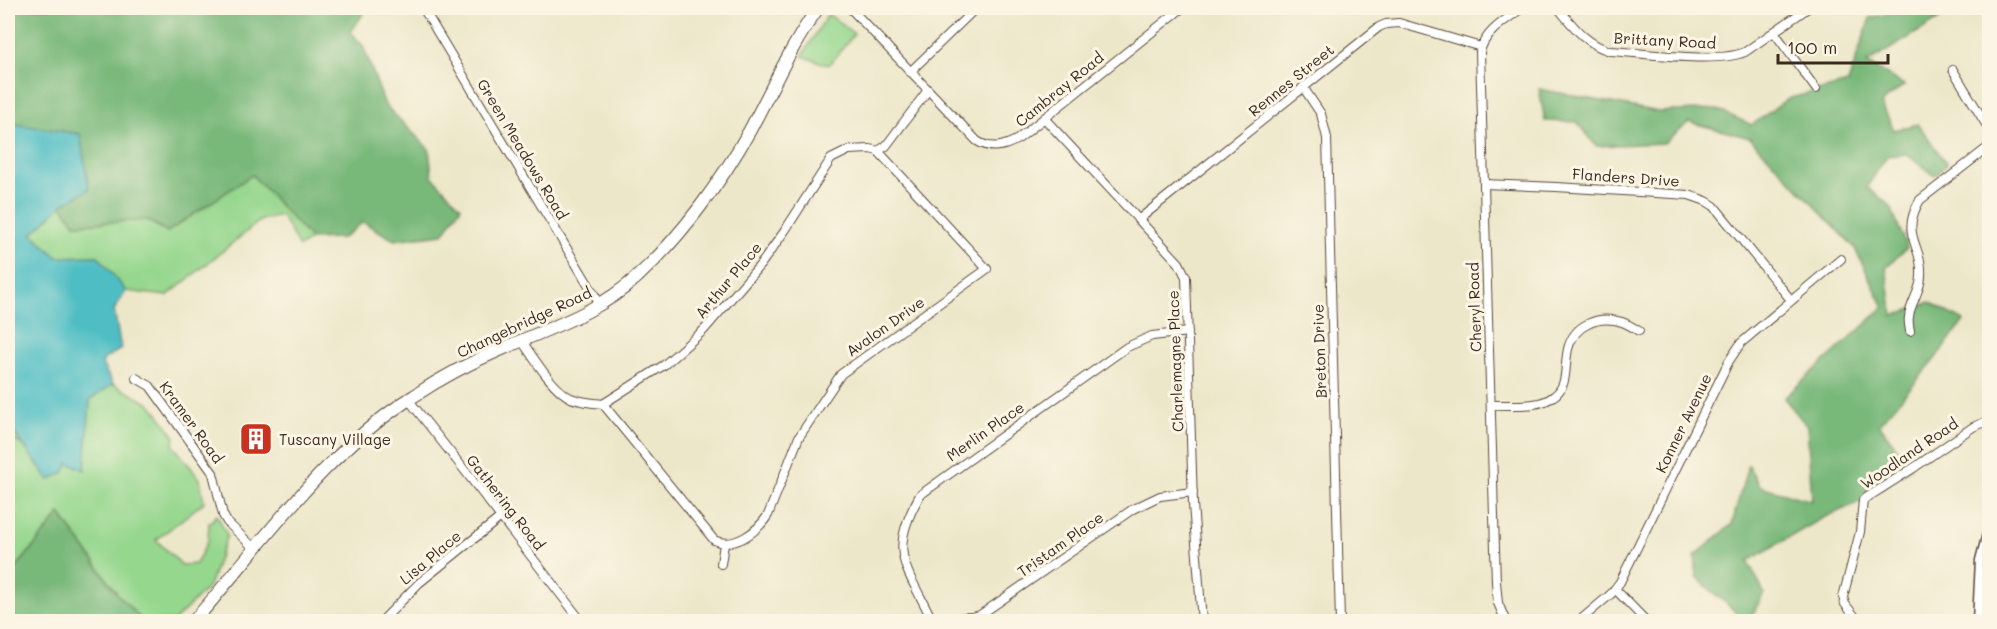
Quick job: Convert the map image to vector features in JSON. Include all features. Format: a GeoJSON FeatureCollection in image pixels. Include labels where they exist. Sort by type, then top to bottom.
{"type":"FeatureCollection","features":[{"type":"Feature","properties":{"kind":"main road","name":"Changebridge Road"},"geometry":{"type":"LineString","coordinates":[[193,621],[204,616],[254,548],[306,488],[341,452],[368,429],[408,399],[455,371],[577,318],[625,287],[649,265],[718,182],[818,8]]}},
{"type":"Feature","properties":{"kind":"street","name":"Green Meadows Road"},"geometry":{"type":"LineString","coordinates":[[423,8],[600,304]]}},
{"type":"Feature","properties":{"kind":"street","name":"Cambray Road"},"geometry":{"type":"LineString","coordinates":[[850,8],[977,141],[990,147],[1010,143],[1044,118],[1176,9]]}},
{"type":"Feature","properties":{"kind":"street"},"geometry":{"type":"LineString","coordinates":[[910,72],[976,8]]}},
{"type":"Feature","properties":{"kind":"street"},"geometry":{"type":"LineString","coordinates":[[1481,47],[1490,34],[1522,8]]}},
{"type":"Feature","properties":{"kind":"street","name":"Brittany Road"},"geometry":{"type":"LineString","coordinates":[[1558,8],[1584,38],[1610,51],[1709,57],[1736,56],[1752,48],[1808,8]]}},
{"type":"Feature","properties":{"kind":"street","name":"Rennes Street"},"geometry":{"type":"LineString","coordinates":[[1138,220],[1372,32],[1386,24],[1399,23],[1481,47]]}},
{"type":"Feature","properties":{"kind":"street"},"geometry":{"type":"LineString","coordinates":[[1774,32],[1816,89]]}},
{"type":"Feature","properties":{"kind":"street","name":"Cheryl Road"},"geometry":{"type":"LineString","coordinates":[[1481,47],[1496,593],[1506,621]]}},
{"type":"Feature","properties":{"kind":"street"},"geometry":{"type":"LineString","coordinates":[[1953,70],[1989,131]]}},
{"type":"Feature","properties":{"kind":"street","name":"Breton Drive"},"geometry":{"type":"LineString","coordinates":[[1303,87],[1317,105],[1326,128],[1340,621]]}},
{"type":"Feature","properties":{"kind":"street"},"geometry":{"type":"LineString","coordinates":[[878,151],[893,138],[928,90]]}},
{"type":"Feature","properties":{"kind":"street","name":"Charlemagne Place"},"geometry":{"type":"LineString","coordinates":[[1044,118],[1179,263],[1185,277],[1192,492],[1202,621]]}},
{"type":"Feature","properties":{"kind":"street"},"geometry":{"type":"LineString","coordinates":[[1910,331],[1909,316],[1922,278],[1921,266],[1910,229],[1913,213],[1920,200],[1989,146]]}},
{"type":"Feature","properties":{"kind":"street","name":"Arthur Place"},"geometry":{"type":"LineString","coordinates":[[603,404],[664,365],[704,330],[761,264],[831,159],[849,150],[878,151]]}},
{"type":"Feature","properties":{"kind":"street","name":"Avalon Drive"},"geometry":{"type":"LineString","coordinates":[[724,544],[733,543],[763,523],[799,437],[844,372],[987,269],[878,151]]}},
{"type":"Feature","properties":{"kind":"street","name":"Flanders Drive"},"geometry":{"type":"LineString","coordinates":[[1484,184],[1656,192],[1698,198],[1714,206],[1791,300]]}},
{"type":"Feature","properties":{"kind":"street","name":"Konner Avenue"},"geometry":{"type":"LineString","coordinates":[[1578,621],[1615,589],[1729,361],[1748,336],[1841,259]]}},
{"type":"Feature","properties":{"kind":"street"},"geometry":{"type":"LineString","coordinates":[[1491,405],[1538,403],[1555,395],[1564,382],[1571,339],[1585,325],[1594,321],[1607,320],[1622,322],[1639,331]]}},
{"type":"Feature","properties":{"kind":"street","name":"Merlin Place"},"geometry":{"type":"LineString","coordinates":[[933,620],[904,564],[901,551],[907,520],[920,495],[1127,347],[1157,335],[1188,332]]}},
{"type":"Feature","properties":{"kind":"street"},"geometry":{"type":"LineString","coordinates":[[522,341],[560,391],[573,399],[603,404],[710,537],[724,544],[721,564]]}},
{"type":"Feature","properties":{"kind":"street","name":"Kramer Road"},"geometry":{"type":"LineString","coordinates":[[136,378],[150,386],[208,464],[227,522],[254,548]]}},
{"type":"Feature","properties":{"kind":"street","name":"Gathering Road"},"geometry":{"type":"LineString","coordinates":[[408,399],[582,621]]}},
{"type":"Feature","properties":{"kind":"street","name":"Woodland Road"},"geometry":{"type":"LineString","coordinates":[[1859,621],[1843,597],[1860,532],[1863,500],[1973,427],[1989,420]]}},
{"type":"Feature","properties":{"kind":"street","name":"Tristam Place"},"geometry":{"type":"LineString","coordinates":[[898,621],[943,620],[981,615],[1139,506],[1160,496],[1192,492]]}},
{"type":"Feature","properties":{"kind":"street","name":"Lisa Place"},"geometry":{"type":"LineString","coordinates":[[381,621],[419,582],[501,517]]}},
{"type":"Feature","properties":{"kind":"street"},"geometry":{"type":"LineString","coordinates":[[1978,621],[1981,560],[1989,527]]}},
{"type":"Feature","properties":{"kind":"street"},"geometry":{"type":"LineString","coordinates":[[1615,589],[1647,621]]}},
{"type":"Feature","properties":{"kind":"green space"},"geometry":{"type":"Polygon","coordinates":[[[8,8],[367,8],[351,32],[363,46],[385,105],[429,149],[432,176],[461,207],[443,234],[394,240],[363,222],[343,238],[311,239],[252,175],[167,232],[147,220],[75,224],[62,205],[89,189],[80,134],[8,123],[8,8]]]}},
{"type":"Feature","properties":{"kind":"green space"},"geometry":{"type":"Polygon","coordinates":[[[1910,8],[1957,8],[1867,63],[1904,85],[1881,103],[1894,130],[1918,124],[1947,164],[1935,176],[1906,154],[1887,156],[1867,187],[1891,207],[1907,248],[1886,267],[1893,316],[1930,302],[1964,321],[1931,364],[1879,424],[1911,467],[1866,499],[1821,519],[1748,561],[1764,593],[1749,621],[1746,621],[1697,578],[1695,556],[1732,524],[1748,465],[1760,486],[1812,501],[1807,426],[1784,398],[1884,307],[1854,247],[1750,138],[1689,122],[1664,143],[1596,146],[1577,122],[1545,121],[1539,89],[1659,112],[1716,109],[1752,125],[1787,99],[1848,83],[1870,18],[1910,8]]]}},
{"type":"Feature","properties":{"kind":"green space"},"geometry":{"type":"Polygon","coordinates":[[[828,14],[854,34],[829,65],[802,56],[828,14]]]}},
{"type":"Feature","properties":{"kind":"green space"},"geometry":{"type":"Polygon","coordinates":[[[252,175],[311,239],[299,247],[281,215],[261,220],[167,296],[126,291],[98,256],[57,257],[32,233],[62,205],[75,224],[147,220],[167,232],[252,175]]]}},
{"type":"Feature","properties":{"kind":"green space"},"geometry":{"type":"Polygon","coordinates":[[[8,376],[12,392],[8,424],[8,376]]]}},
{"type":"Feature","properties":{"kind":"green space"},"geometry":{"type":"Polygon","coordinates":[[[113,384],[152,405],[175,437],[173,445],[200,479],[204,502],[156,540],[182,565],[196,564],[208,540],[209,523],[217,515],[227,535],[209,586],[174,621],[143,621],[119,596],[60,514],[8,578],[8,438],[23,445],[49,480],[67,463],[85,470],[90,400],[113,384]]]}},
{"type":"Feature","properties":{"kind":"green space"},"geometry":{"type":"Polygon","coordinates":[[[8,424],[23,445],[8,438],[8,424]]]}},
{"type":"Feature","properties":{"kind":"green space"},"geometry":{"type":"Polygon","coordinates":[[[60,514],[119,596],[143,621],[8,621],[8,578],[60,514]]]}},
{"type":"Feature","properties":{"kind":"water"},"geometry":{"type":"Polygon","coordinates":[[[8,123],[80,134],[89,189],[62,205],[32,234],[57,257],[98,256],[126,291],[114,310],[121,349],[104,359],[102,364],[113,384],[90,400],[85,470],[68,463],[65,472],[49,480],[8,424],[12,392],[8,376],[8,123]]]}},
{"type":"Feature","properties":{"kind":"place","name":"Tuscany Village"},"geometry":{"type":"Point","coordinates":[256,439]}}]}
